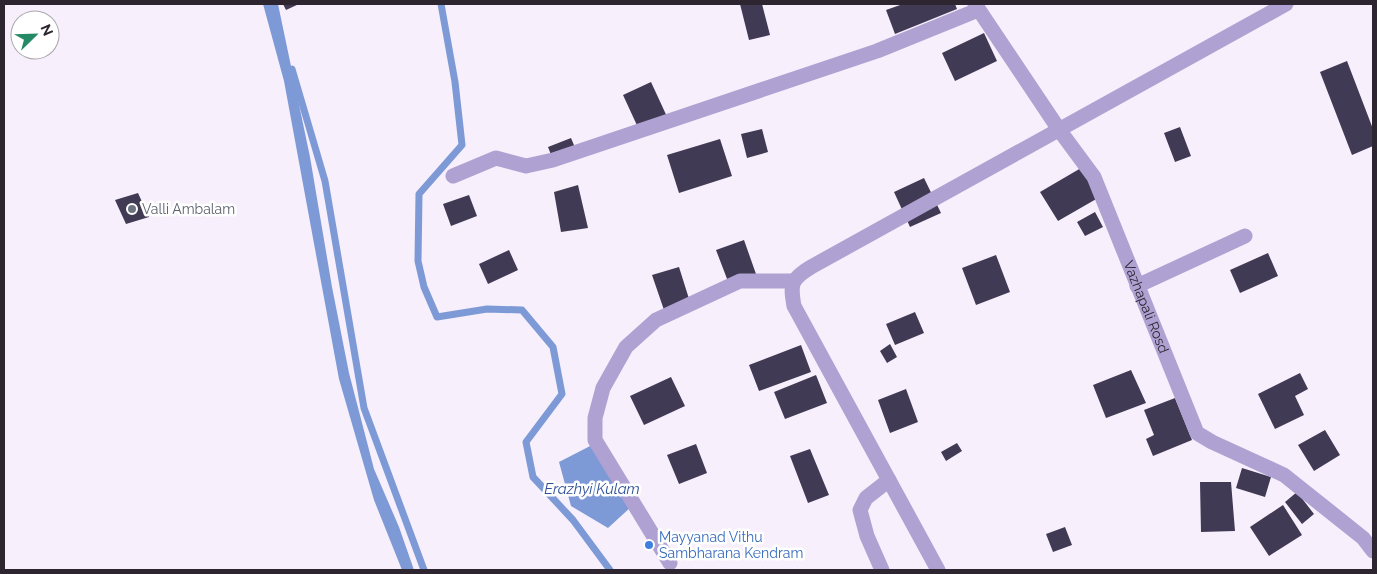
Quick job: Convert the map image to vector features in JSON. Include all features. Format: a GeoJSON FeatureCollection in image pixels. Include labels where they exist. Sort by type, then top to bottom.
{"type":"FeatureCollection","features":[{"type":"Feature","properties":{"kind":"street"},"geometry":{"type":"LineString","coordinates":[[938,570],[794,306],[791,292],[793,281],[811,267],[1286,4]]}},
{"type":"Feature","properties":{"kind":"street"},"geometry":{"type":"LineString","coordinates":[[453,176],[496,158],[526,166],[553,160],[877,51],[976,7]]}},
{"type":"Feature","properties":{"kind":"street","name":"Vazhapali Rosd"},"geometry":{"type":"LineString","coordinates":[[976,7],[1094,177],[1197,432],[1212,442],[1284,475],[1363,538],[1373,552]]}},
{"type":"Feature","properties":{"kind":"street"},"geometry":{"type":"LineString","coordinates":[[1137,286],[1245,236]]}},
{"type":"Feature","properties":{"kind":"street"},"geometry":{"type":"LineString","coordinates":[[670,563],[596,440],[595,418],[603,388],[626,348],[656,320],[740,281],[793,281]]}},
{"type":"Feature","properties":{"kind":"street"},"geometry":{"type":"LineString","coordinates":[[882,570],[867,536],[860,510],[866,498],[889,480]]}},
{"type":"Feature","properties":{"kind":"water"},"geometry":{"type":"Polygon","coordinates":[[[263,4],[278,4],[310,157],[349,373],[374,469],[399,527],[414,570],[402,570],[374,500],[339,379],[284,81],[263,4]]]}},
{"type":"Feature","properties":{"kind":"water","name":"Erazhyi Kulam"},"geometry":{"type":"Polygon","coordinates":[[[594,444],[632,506],[608,528],[571,506],[559,462],[594,444]]]}},
{"type":"Feature","properties":{"kind":"building"},"geometry":{"type":"Polygon","coordinates":[[[283,4],[299,4],[286,10],[283,4]]]}},
{"type":"Feature","properties":{"kind":"building"},"geometry":{"type":"Polygon","coordinates":[[[740,4],[762,4],[770,35],[749,40],[740,4]]]}},
{"type":"Feature","properties":{"kind":"building"},"geometry":{"type":"Polygon","coordinates":[[[903,4],[955,4],[957,9],[895,34],[886,10],[903,4]]]}},
{"type":"Feature","properties":{"kind":"building"},"geometry":{"type":"Polygon","coordinates":[[[984,33],[997,61],[955,81],[942,53],[984,33]]]}},
{"type":"Feature","properties":{"kind":"building"},"geometry":{"type":"Polygon","coordinates":[[[1347,61],[1373,129],[1373,146],[1352,155],[1320,72],[1347,61]]]}},
{"type":"Feature","properties":{"kind":"building"},"geometry":{"type":"Polygon","coordinates":[[[651,82],[669,121],[641,134],[623,95],[651,82]]]}},
{"type":"Feature","properties":{"kind":"building"},"geometry":{"type":"Polygon","coordinates":[[[1180,127],[1191,156],[1175,162],[1164,133],[1180,127]]]}},
{"type":"Feature","properties":{"kind":"building"},"geometry":{"type":"Polygon","coordinates":[[[762,129],[768,152],[747,158],[741,134],[762,129]]]}},
{"type":"Feature","properties":{"kind":"building"},"geometry":{"type":"Polygon","coordinates":[[[571,138],[579,157],[555,165],[548,147],[571,138]]]}},
{"type":"Feature","properties":{"kind":"building"},"geometry":{"type":"Polygon","coordinates":[[[720,139],[732,176],[679,193],[667,155],[720,139]]]}},
{"type":"Feature","properties":{"kind":"building"},"geometry":{"type":"Polygon","coordinates":[[[1081,168],[1098,198],[1058,221],[1040,192],[1081,168]]]}},
{"type":"Feature","properties":{"kind":"building"},"geometry":{"type":"Polygon","coordinates":[[[924,178],[941,213],[910,227],[894,192],[924,178]]]}},
{"type":"Feature","properties":{"kind":"building"},"geometry":{"type":"Polygon","coordinates":[[[578,185],[588,228],[561,232],[554,192],[578,185]]]}},
{"type":"Feature","properties":{"kind":"building","name":"Valli Ambalam"},"geometry":{"type":"Polygon","coordinates":[[[138,193],[149,217],[126,224],[115,200],[138,193]]]}},
{"type":"Feature","properties":{"kind":"building"},"geometry":{"type":"Polygon","coordinates":[[[469,195],[477,216],[451,226],[443,204],[469,195]]]}},
{"type":"Feature","properties":{"kind":"building"},"geometry":{"type":"Polygon","coordinates":[[[1095,212],[1103,227],[1085,236],[1077,222],[1095,212]]]}},
{"type":"Feature","properties":{"kind":"building"},"geometry":{"type":"Polygon","coordinates":[[[744,240],[756,274],[729,284],[716,250],[744,240]]]}},
{"type":"Feature","properties":{"kind":"building"},"geometry":{"type":"Polygon","coordinates":[[[509,250],[518,270],[488,284],[479,264],[509,250]]]}},
{"type":"Feature","properties":{"kind":"building"},"geometry":{"type":"Polygon","coordinates":[[[1268,253],[1278,276],[1240,293],[1230,270],[1268,253]]]}},
{"type":"Feature","properties":{"kind":"building"},"geometry":{"type":"Polygon","coordinates":[[[996,255],[1010,292],[976,305],[962,268],[996,255]]]}},
{"type":"Feature","properties":{"kind":"building"},"geometry":{"type":"Polygon","coordinates":[[[679,267],[690,302],[664,310],[652,275],[679,267]]]}},
{"type":"Feature","properties":{"kind":"building"},"geometry":{"type":"Polygon","coordinates":[[[915,312],[924,333],[895,345],[886,324],[915,312]]]}},
{"type":"Feature","properties":{"kind":"building"},"geometry":{"type":"Polygon","coordinates":[[[890,344],[897,357],[887,363],[880,351],[890,344]]]}},
{"type":"Feature","properties":{"kind":"building"},"geometry":{"type":"Polygon","coordinates":[[[801,345],[811,372],[759,391],[749,365],[801,345]]]}},
{"type":"Feature","properties":{"kind":"building"},"geometry":{"type":"Polygon","coordinates":[[[1131,370],[1146,403],[1106,418],[1093,385],[1131,370]]]}},
{"type":"Feature","properties":{"kind":"building"},"geometry":{"type":"Polygon","coordinates":[[[1300,373],[1308,389],[1295,396],[1304,415],[1275,429],[1258,394],[1300,373]]]}},
{"type":"Feature","properties":{"kind":"building"},"geometry":{"type":"Polygon","coordinates":[[[816,375],[827,403],[785,419],[774,392],[816,375]]]}},
{"type":"Feature","properties":{"kind":"building"},"geometry":{"type":"Polygon","coordinates":[[[671,377],[685,406],[644,425],[630,396],[671,377]]]}},
{"type":"Feature","properties":{"kind":"building"},"geometry":{"type":"Polygon","coordinates":[[[906,389],[918,422],[890,433],[878,400],[906,389]]]}},
{"type":"Feature","properties":{"kind":"building"},"geometry":{"type":"Polygon","coordinates":[[[1175,398],[1192,440],[1153,456],[1146,439],[1154,435],[1144,410],[1175,398]]]}},
{"type":"Feature","properties":{"kind":"building"},"geometry":{"type":"Polygon","coordinates":[[[1325,430],[1340,455],[1314,471],[1298,445],[1325,430]]]}},
{"type":"Feature","properties":{"kind":"building"},"geometry":{"type":"Polygon","coordinates":[[[957,443],[962,451],[946,461],[941,452],[957,443]]]}},
{"type":"Feature","properties":{"kind":"building"},"geometry":{"type":"Polygon","coordinates":[[[696,444],[707,473],[679,484],[667,455],[696,444]]]}},
{"type":"Feature","properties":{"kind":"building"},"geometry":{"type":"Polygon","coordinates":[[[810,449],[829,495],[808,503],[790,456],[810,449]]]}},
{"type":"Feature","properties":{"kind":"building"},"geometry":{"type":"Polygon","coordinates":[[[1242,468],[1271,477],[1265,497],[1236,488],[1242,468]]]}},
{"type":"Feature","properties":{"kind":"building"},"geometry":{"type":"Polygon","coordinates":[[[1200,482],[1231,482],[1235,531],[1201,532],[1200,482]]]}},
{"type":"Feature","properties":{"kind":"building"},"geometry":{"type":"Polygon","coordinates":[[[1297,492],[1314,514],[1302,524],[1285,502],[1297,492]]]}},
{"type":"Feature","properties":{"kind":"building"},"geometry":{"type":"Polygon","coordinates":[[[1283,505],[1302,535],[1269,556],[1250,527],[1283,505]]]}},
{"type":"Feature","properties":{"kind":"building"},"geometry":{"type":"Polygon","coordinates":[[[1065,527],[1072,545],[1053,552],[1046,534],[1065,527]]]}},
{"type":"Feature","properties":{"kind":"waterway"},"geometry":{"type":"LineString","coordinates":[[441,4],[455,82],[462,145],[419,194],[418,261],[424,287],[437,317],[487,309],[522,310],[553,347],[562,394],[526,442],[533,477],[573,520],[610,570]]}},
{"type":"Feature","properties":{"kind":"waterway"},"geometry":{"type":"LineString","coordinates":[[292,69],[325,181],[364,408],[424,570]]}},
{"type":"Feature","properties":{"kind":"place","name":"Valli Ambalam"},"geometry":{"type":"Point","coordinates":[132,209]}},
{"type":"Feature","properties":{"kind":"place","name":"Mayyanad Vithu Sambharana Kendram"},"geometry":{"type":"Point","coordinates":[649,545]}}]}
